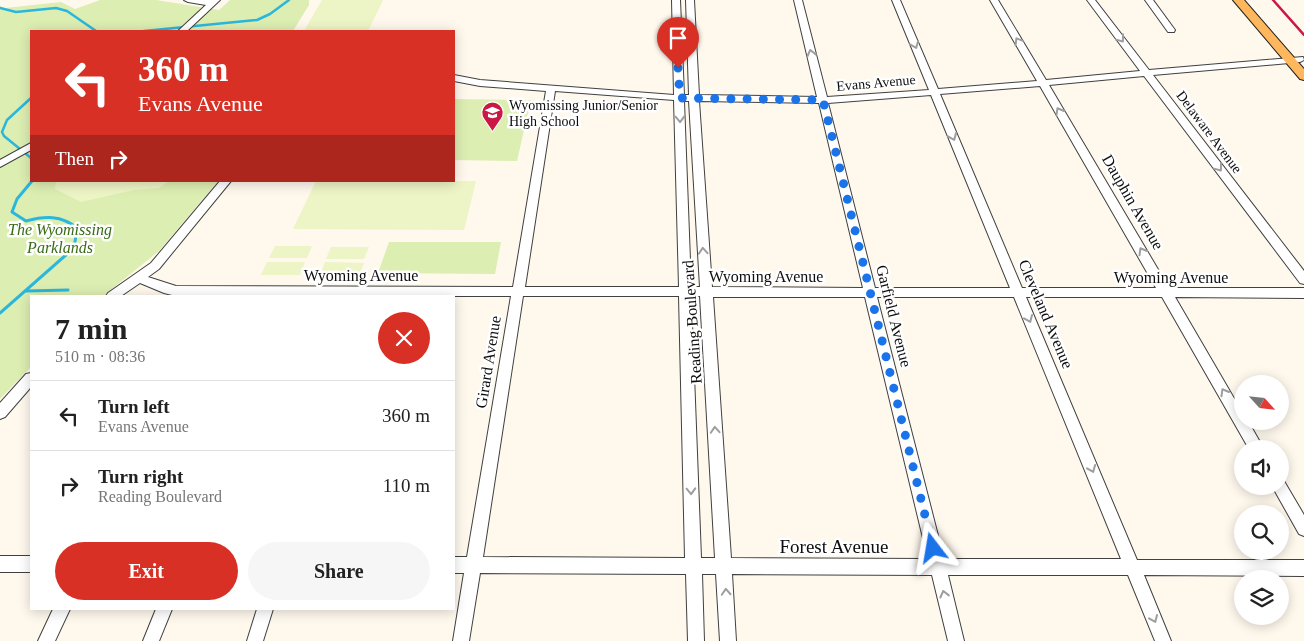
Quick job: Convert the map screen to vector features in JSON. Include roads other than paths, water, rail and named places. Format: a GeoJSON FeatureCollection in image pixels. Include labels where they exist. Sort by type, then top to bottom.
{"type":"FeatureCollection","features":[{"type":"Feature","properties":{"kind":"main road"},"geometry":{"type":"LineString","coordinates":[[1238,0],[1297,60]]}},
{"type":"Feature","properties":{"kind":"main road"},"geometry":{"type":"LineString","coordinates":[[1248,0],[1297,60],[1304,76]]}},
{"type":"Feature","properties":{"kind":"street"},"geometry":{"type":"LineString","coordinates":[[188,0],[214,2]]}},
{"type":"Feature","properties":{"kind":"street","name":"Reading Boulevard"},"geometry":{"type":"LineString","coordinates":[[676,0],[696,641]]}},
{"type":"Feature","properties":{"kind":"street","name":"Reading Boulevard"},"geometry":{"type":"LineString","coordinates":[[690,0],[694,98],[728,641]]}},
{"type":"Feature","properties":{"kind":"street","name":"Garfield Avenue"},"geometry":{"type":"LineString","coordinates":[[798,0],[956,641]]}},
{"type":"Feature","properties":{"kind":"street","name":"Cleveland Avenue"},"geometry":{"type":"LineString","coordinates":[[896,0],[1163,641]]}},
{"type":"Feature","properties":{"kind":"street","name":"Dauphin Avenue"},"geometry":{"type":"LineString","coordinates":[[994,0],[1252,440]]}},
{"type":"Feature","properties":{"kind":"street","name":"Delaware Avenue"},"geometry":{"type":"LineString","coordinates":[[1091,0],[1304,280]]}},
{"type":"Feature","properties":{"kind":"street"},"geometry":{"type":"LineString","coordinates":[[1149,0],[1171,30]]}},
{"type":"Feature","properties":{"kind":"street"},"geometry":{"type":"LineString","coordinates":[[186,28],[214,2]]}},
{"type":"Feature","properties":{"kind":"street","name":"Evans Avenue"},"geometry":{"type":"LineString","coordinates":[[455,78],[480,83],[680,98],[823,100],[1043,83],[1297,60]]}},
{"type":"Feature","properties":{"kind":"street","name":"Girard Avenue"},"geometry":{"type":"LineString","coordinates":[[461,641],[551,89]]}},
{"type":"Feature","properties":{"kind":"street"},"geometry":{"type":"LineString","coordinates":[[3,162],[30,147]]}},
{"type":"Feature","properties":{"kind":"street"},"geometry":{"type":"LineString","coordinates":[[114,295],[156,266],[225,182]]}},
{"type":"Feature","properties":{"kind":"street","name":"Wyoming Avenue"},"geometry":{"type":"LineString","coordinates":[[140,278],[168,290],[221,294],[517,291],[685,293],[1304,293]]}},
{"type":"Feature","properties":{"kind":"street"},"geometry":{"type":"LineString","coordinates":[[0,413],[30,379]]}},
{"type":"Feature","properties":{"kind":"street"},"geometry":{"type":"LineString","coordinates":[[1284,495],[1304,529]]}},
{"type":"Feature","properties":{"kind":"street"},"geometry":{"type":"LineString","coordinates":[[0,564],[30,564]]}},
{"type":"Feature","properties":{"kind":"street","name":"Forest Avenue"},"geometry":{"type":"LineString","coordinates":[[455,565],[1304,568]]}},
{"type":"Feature","properties":{"kind":"street"},"geometry":{"type":"LineString","coordinates":[[46,641],[62,610]]}},
{"type":"Feature","properties":{"kind":"street"},"geometry":{"type":"LineString","coordinates":[[151,641],[164,610]]}},
{"type":"Feature","properties":{"kind":"street"},"geometry":{"type":"LineString","coordinates":[[255,641],[265,610]]}},
{"type":"Feature","properties":{"kind":"waterway"},"geometry":{"type":"LineString","coordinates":[[154,30],[257,20],[270,14],[289,0]]}},
{"type":"Feature","properties":{"kind":"waterway"},"geometry":{"type":"LineString","coordinates":[[0,8],[16,12],[56,8],[67,11],[95,30]]}},
{"type":"Feature","properties":{"kind":"waterway"},"geometry":{"type":"LineString","coordinates":[[30,99],[7,120],[2,132],[4,136],[30,157]]}},
{"type":"Feature","properties":{"kind":"waterway"},"geometry":{"type":"LineString","coordinates":[[0,313],[67,254],[75,242],[77,228],[65,221],[53,218],[26,221],[12,212],[17,199],[31,182]]}},
{"type":"Feature","properties":{"kind":"waterway"},"geometry":{"type":"LineString","coordinates":[[26,291],[68,290]]}},
{"type":"Feature","properties":{"kind":"railway"},"geometry":{"type":"LineString","coordinates":[[1273,0],[1304,35]]}},
{"type":"Feature","properties":{"kind":"place","name":"Wyomissing Junior/Senior High School"},"geometry":{"type":"Point","coordinates":[493,132]}},
{"type":"Feature","properties":{"kind":"park label","name":"The Wyomissing Parklands"},"geometry":{"type":"Point","coordinates":[60,238]}}]}
